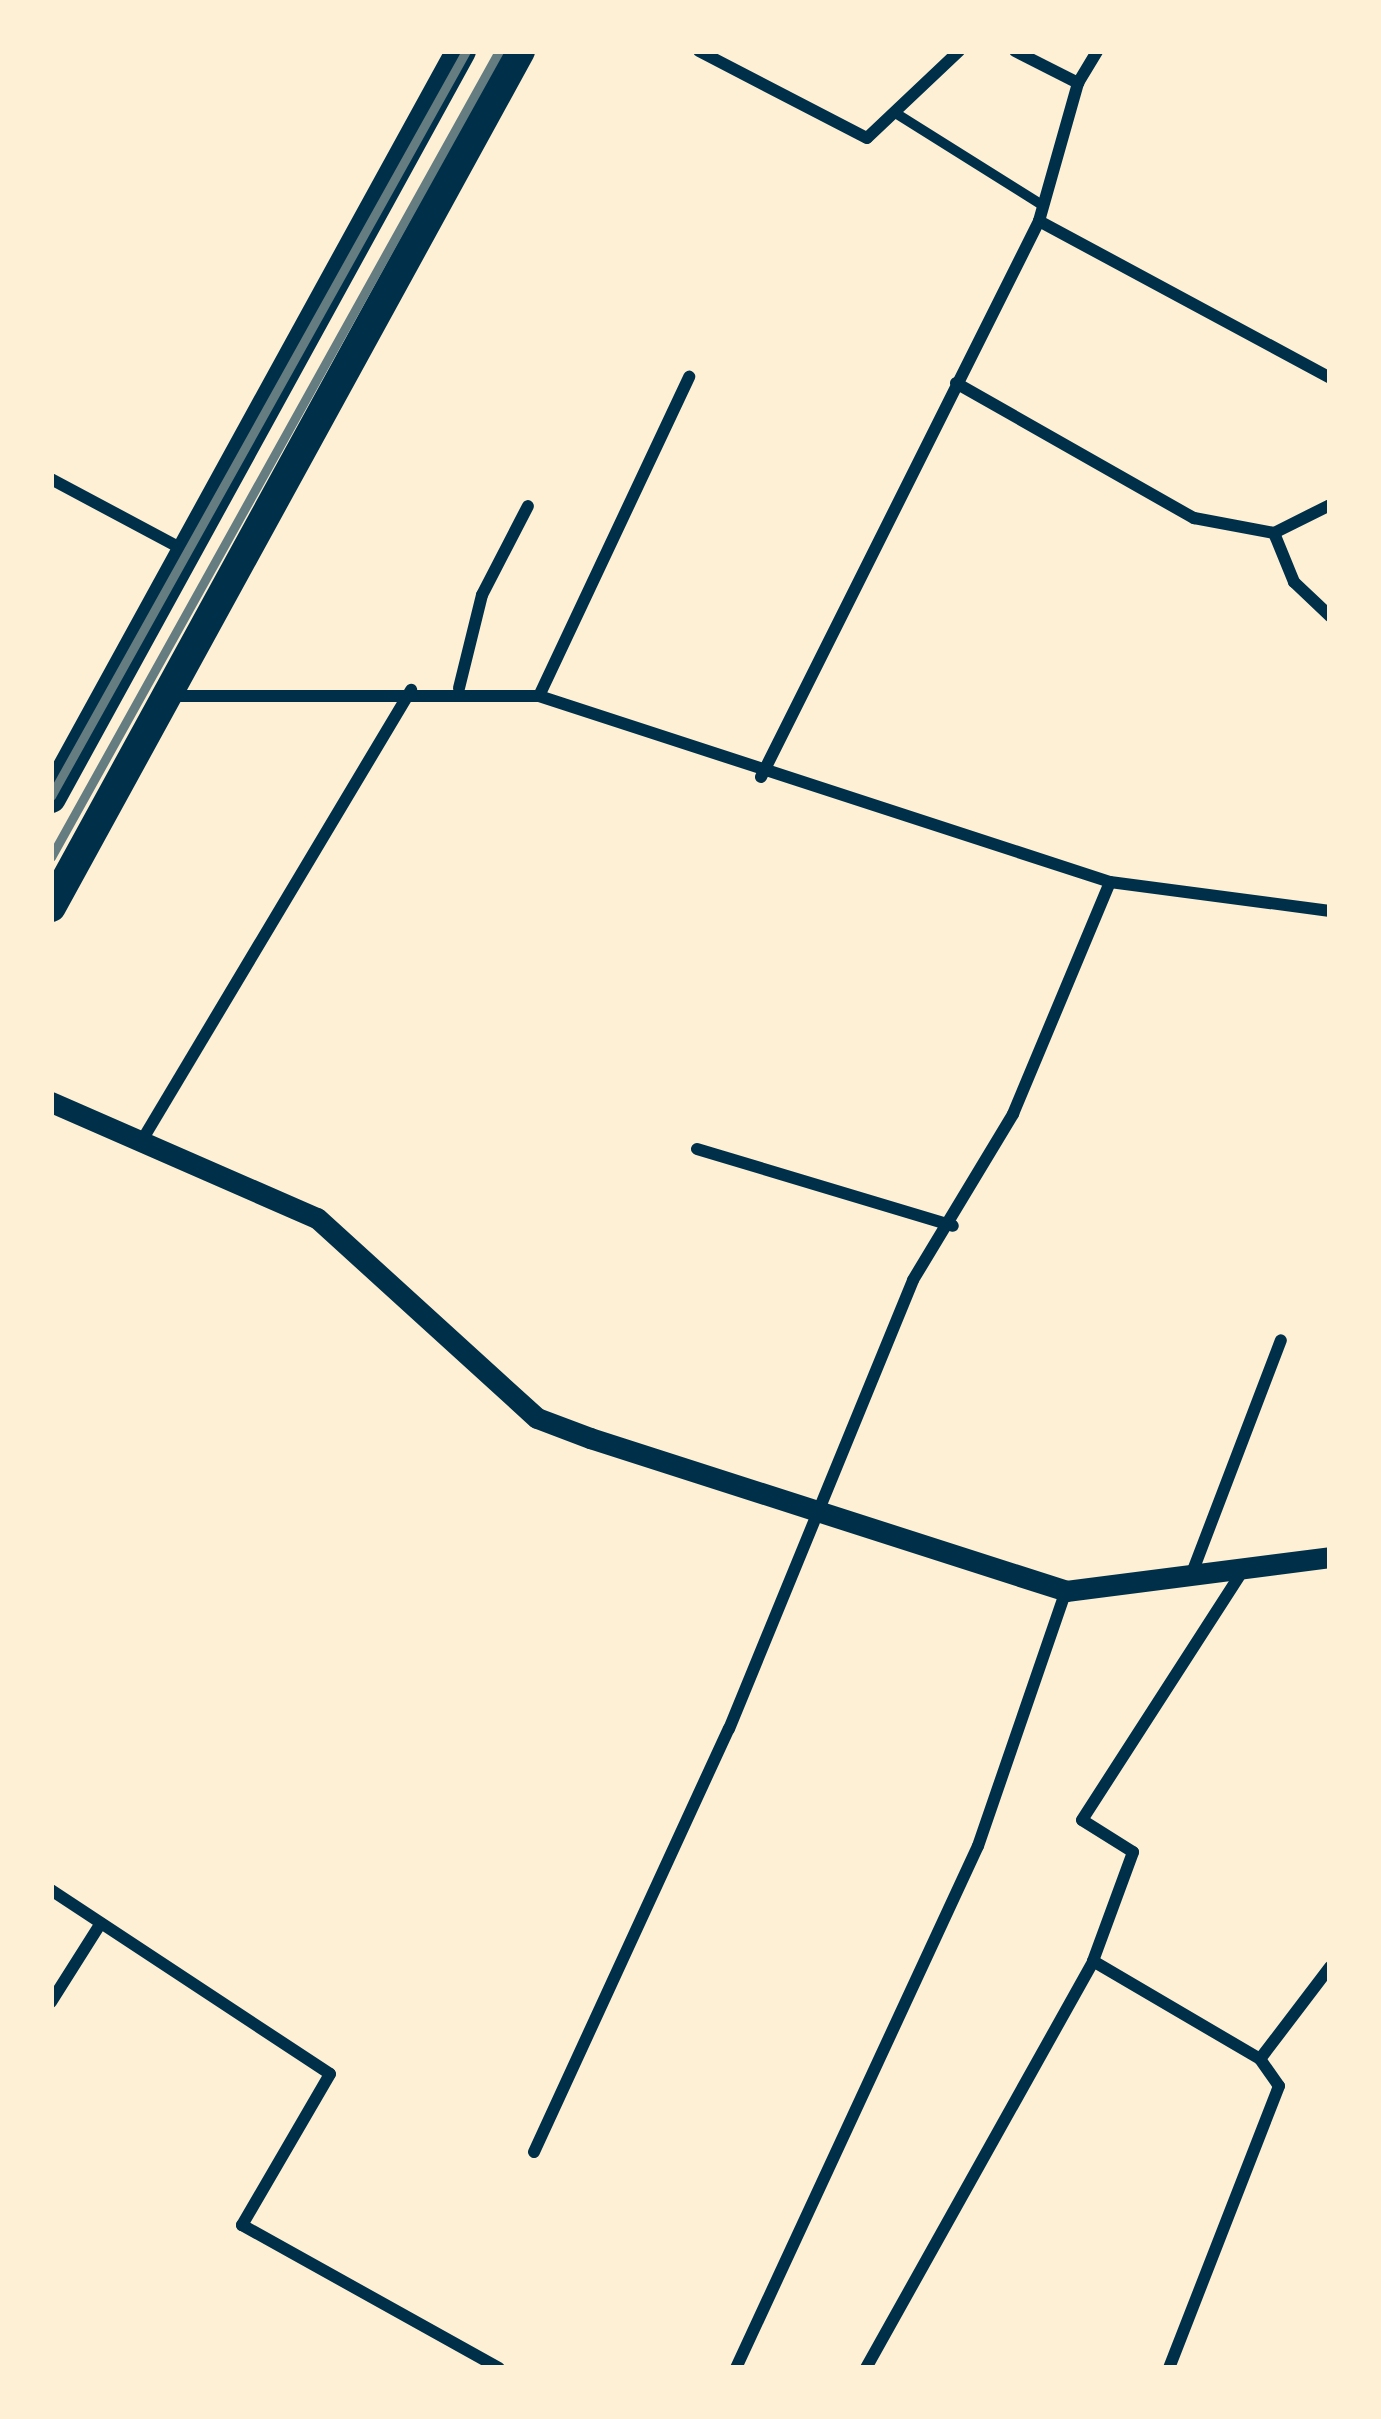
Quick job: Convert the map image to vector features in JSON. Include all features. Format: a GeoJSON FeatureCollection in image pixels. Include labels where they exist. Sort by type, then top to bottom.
{"type":"FeatureCollection","features":[{"type":"Feature","properties":{"kind":"highway"},"geometry":{"type":"LineString","coordinates":[[51,798],[193,555],[461,51]]}},
{"type":"Feature","properties":{"kind":"highway"},"geometry":{"type":"LineString","coordinates":[[51,907],[172,696],[520,51]]}},
{"type":"Feature","properties":{"kind":"street"},"geometry":{"type":"LineString","coordinates":[[699,51],[845,134],[867,138],[959,51]]}},
{"type":"Feature","properties":{"kind":"street"},"geometry":{"type":"LineString","coordinates":[[1015,51],[1078,83]]}},
{"type":"Feature","properties":{"kind":"street"},"geometry":{"type":"LineString","coordinates":[[761,777],[1039,221],[1039,202],[1078,83],[1097,51]]}},
{"type":"Feature","properties":{"kind":"street"},"geometry":{"type":"LineString","coordinates":[[897,114],[1039,202]]}},
{"type":"Feature","properties":{"kind":"street"},"geometry":{"type":"LineString","coordinates":[[1039,221],[1330,378]]}},
{"type":"Feature","properties":{"kind":"street"},"geometry":{"type":"LineString","coordinates":[[539,696],[689,377]]}},
{"type":"Feature","properties":{"kind":"street"},"geometry":{"type":"LineString","coordinates":[[956,383],[1194,518],[1274,533],[1330,506]]}},
{"type":"Feature","properties":{"kind":"street"},"geometry":{"type":"LineString","coordinates":[[51,479],[193,555]]}},
{"type":"Feature","properties":{"kind":"street"},"geometry":{"type":"LineString","coordinates":[[459,688],[482,595],[528,506]]}},
{"type":"Feature","properties":{"kind":"street"},"geometry":{"type":"LineString","coordinates":[[1274,533],[1294,582],[1330,616]]}},
{"type":"Feature","properties":{"kind":"street"},"geometry":{"type":"LineString","coordinates":[[172,696],[459,688],[539,696],[761,777],[1109,882],[1330,911]]}},
{"type":"Feature","properties":{"kind":"street"},"geometry":{"type":"LineString","coordinates":[[144,1137],[411,690]]}},
{"type":"Feature","properties":{"kind":"street"},"geometry":{"type":"LineString","coordinates":[[534,2152],[729,1729],[816,1503],[857,1433],[926,1252],[953,1226],[1013,1114],[1109,882]]}},
{"type":"Feature","properties":{"kind":"street"},"geometry":{"type":"LineString","coordinates":[[51,1102],[144,1137],[316,1218],[537,1418],[816,1503],[1066,1591],[1330,1557]]}},
{"type":"Feature","properties":{"kind":"street"},"geometry":{"type":"LineString","coordinates":[[697,1149],[953,1226]]}},
{"type":"Feature","properties":{"kind":"street"},"geometry":{"type":"LineString","coordinates":[[1192,1574],[1281,1340]]}},
{"type":"Feature","properties":{"kind":"street"},"geometry":{"type":"LineString","coordinates":[[866,2368],[1093,1961],[1133,1852],[1082,1820],[1245,1568]]}},
{"type":"Feature","properties":{"kind":"street"},"geometry":{"type":"LineString","coordinates":[[736,2368],[978,1846],[1066,1591]]}},
{"type":"Feature","properties":{"kind":"street"},"geometry":{"type":"LineString","coordinates":[[51,1890],[330,2074],[242,2225],[488,2366]]}},
{"type":"Feature","properties":{"kind":"street"},"geometry":{"type":"LineString","coordinates":[[51,2002],[101,1923]]}},
{"type":"Feature","properties":{"kind":"street"},"geometry":{"type":"LineString","coordinates":[[1093,1961],[1261,2060],[1279,2086],[1169,2368]]}},
{"type":"Feature","properties":{"kind":"street"},"geometry":{"type":"LineString","coordinates":[[1261,2060],[1330,1967]]}},
{"type":"Feature","properties":{"kind":"railway"},"geometry":{"type":"LineString","coordinates":[[51,796],[466,51]]}},
{"type":"Feature","properties":{"kind":"railway"},"geometry":{"type":"LineString","coordinates":[[51,857],[499,51]]}}]}
